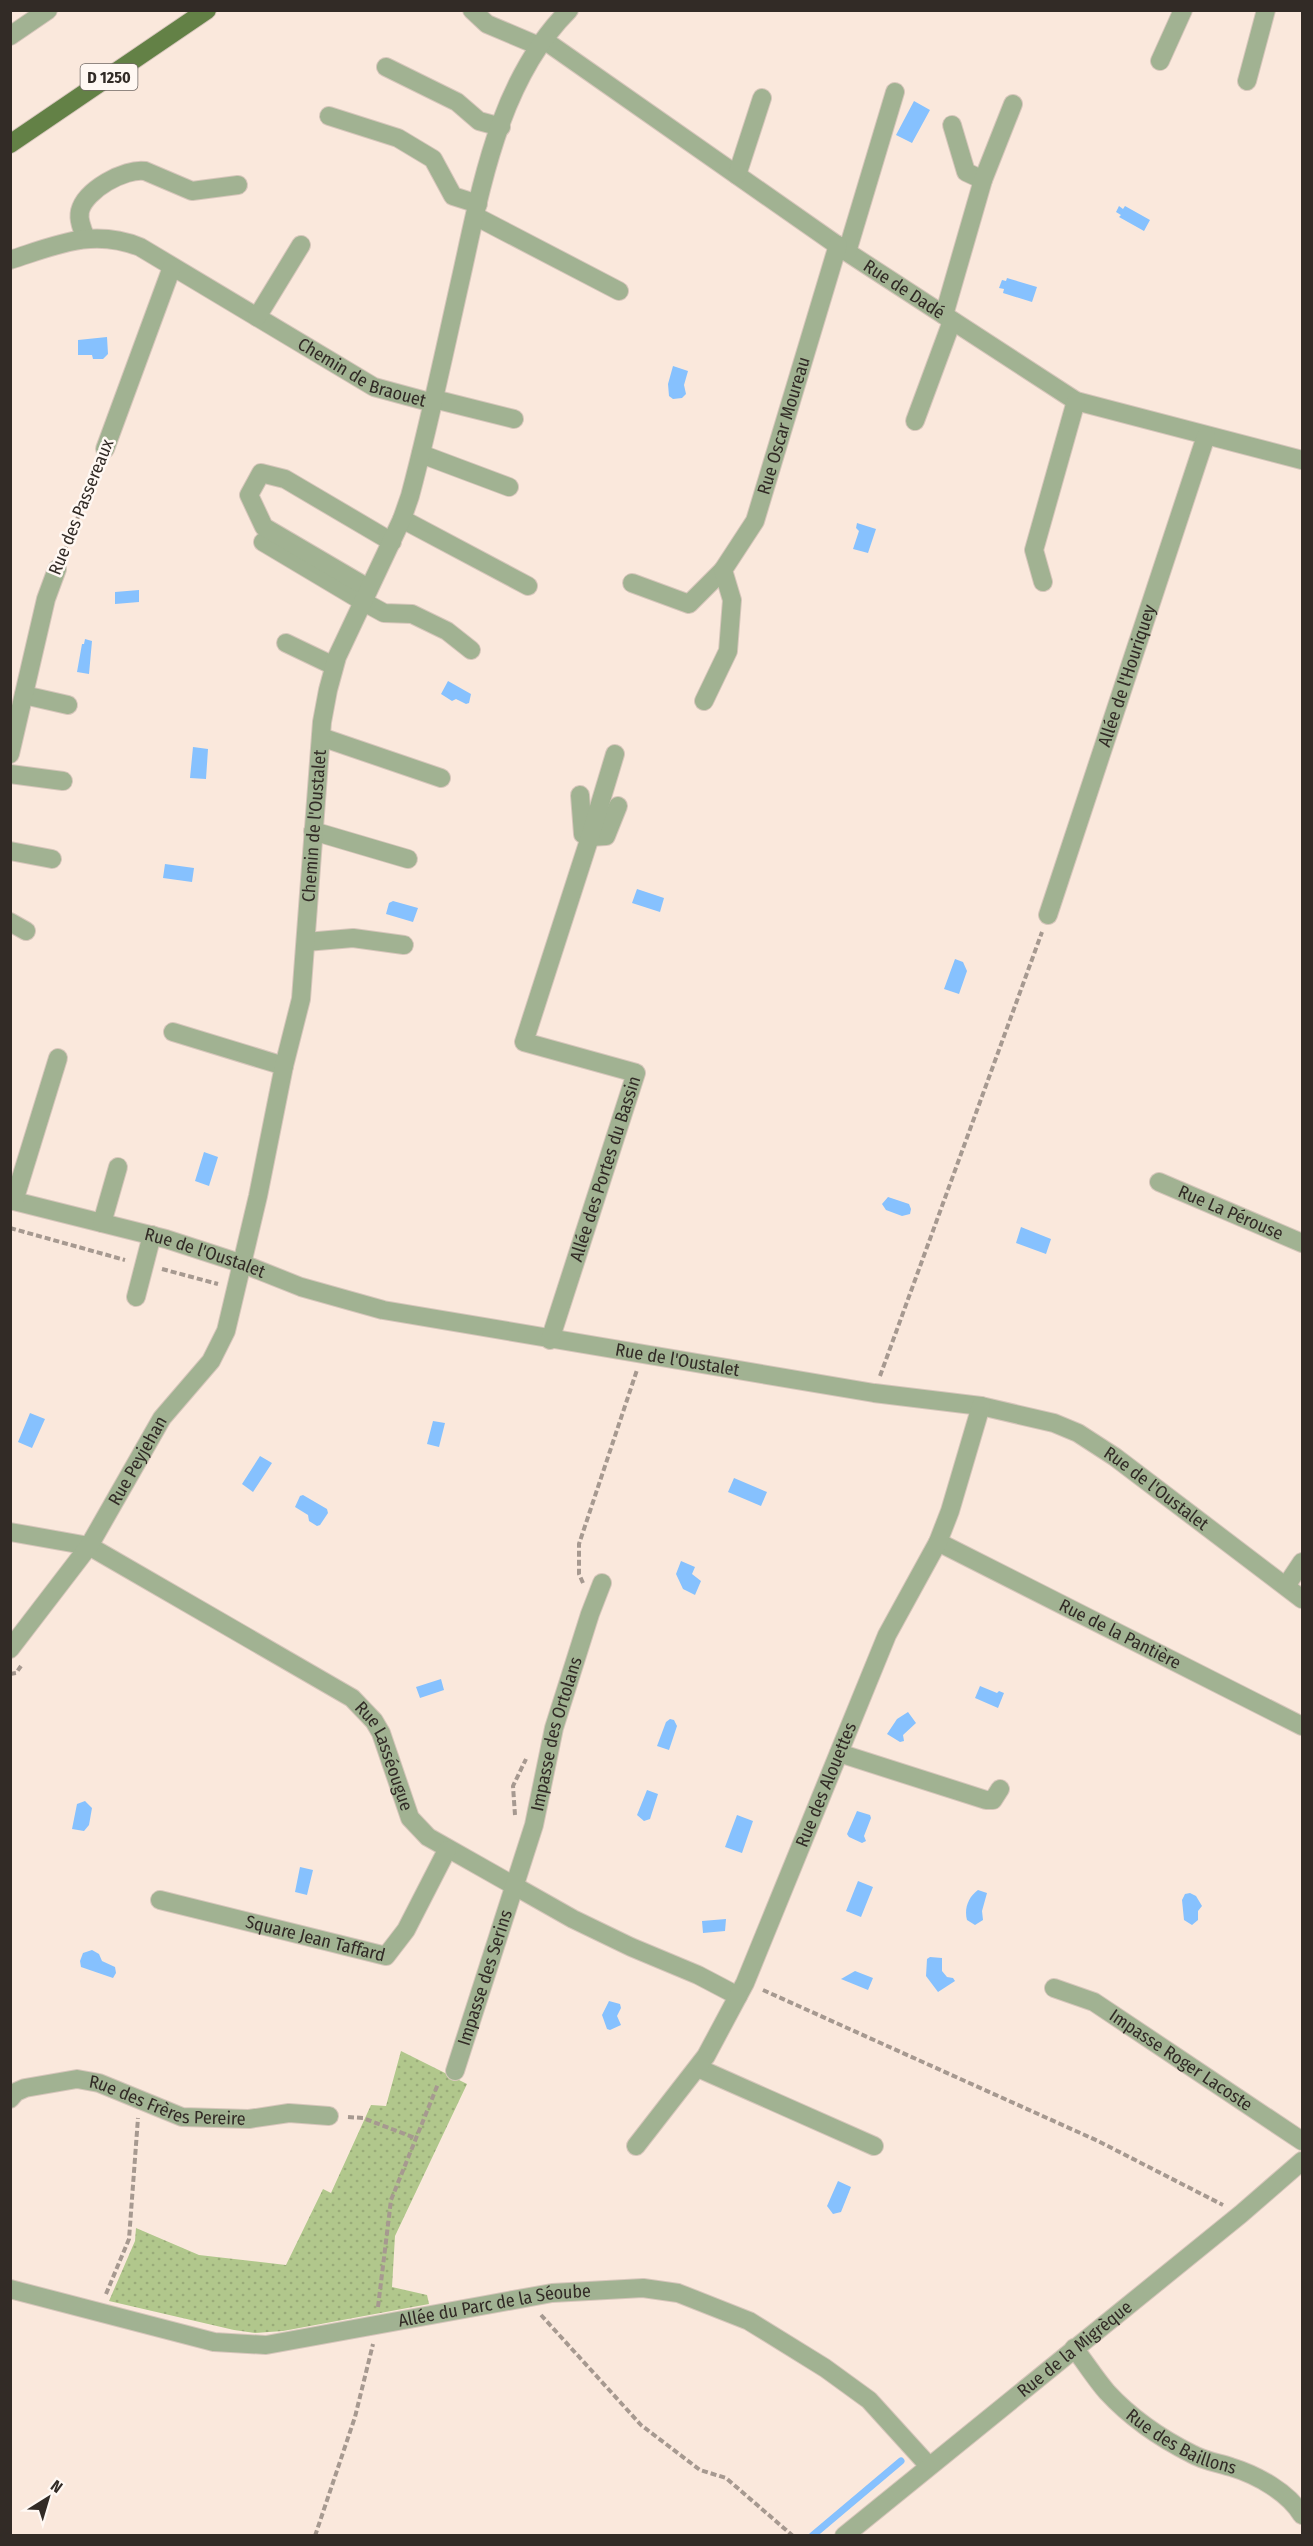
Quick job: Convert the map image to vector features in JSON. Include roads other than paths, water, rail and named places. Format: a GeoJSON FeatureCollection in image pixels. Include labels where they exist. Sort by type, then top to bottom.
{"type":"FeatureCollection","features":[{"type":"Feature","properties":{"kind":"main road","name":"D 1250"},"geometry":{"type":"LineString","coordinates":[[10,144],[207,10]]}},
{"type":"Feature","properties":{"kind":"street","name":"Rue de Dadé"},"geometry":{"type":"LineString","coordinates":[[471,10],[487,24],[542,43],[842,249],[1076,401],[1302,460]]}},
{"type":"Feature","properties":{"kind":"street","name":"Chemin de Braouet"},"geometry":{"type":"LineString","coordinates":[[10,260],[76,239],[128,242],[374,387],[434,401],[477,210],[501,127],[518,84],[542,43],[570,10]]}},
{"type":"Feature","properties":{"kind":"street"},"geometry":{"type":"LineString","coordinates":[[1160,61],[1183,10]]}},
{"type":"Feature","properties":{"kind":"street"},"geometry":{"type":"LineString","coordinates":[[1247,81],[1266,10]]}},
{"type":"Feature","properties":{"kind":"street"},"geometry":{"type":"LineString","coordinates":[[10,36],[45,11]]}},
{"type":"Feature","properties":{"kind":"street"},"geometry":{"type":"LineString","coordinates":[[386,67],[457,102],[479,122],[501,127]]}},
{"type":"Feature","properties":{"kind":"street","name":"Rue Oscar Moureau"},"geometry":{"type":"LineString","coordinates":[[632,583],[689,604],[723,570],[755,521],[895,92]]}},
{"type":"Feature","properties":{"kind":"street"},"geometry":{"type":"LineString","coordinates":[[737,175],[762,98]]}},
{"type":"Feature","properties":{"kind":"street"},"geometry":{"type":"LineString","coordinates":[[915,421],[948,318],[983,180],[1012,104]]}},
{"type":"Feature","properties":{"kind":"street"},"geometry":{"type":"LineString","coordinates":[[329,116],[398,138],[433,159],[453,196],[619,291]]}},
{"type":"Feature","properties":{"kind":"street"},"geometry":{"type":"LineString","coordinates":[[952,125],[966,172],[983,180]]}},
{"type":"Feature","properties":{"kind":"street"},"geometry":{"type":"LineString","coordinates":[[86,238],[79,221],[82,205],[116,176],[124,173],[136,170],[145,171],[192,191],[238,185]]}},
{"type":"Feature","properties":{"kind":"street"},"geometry":{"type":"LineString","coordinates":[[257,317],[301,245]]}},
{"type":"Feature","properties":{"kind":"street","name":"Rue des Passereaux"},"geometry":{"type":"LineString","coordinates":[[105,449],[172,267]]}},
{"type":"Feature","properties":{"kind":"street"},"geometry":{"type":"LineString","coordinates":[[434,401],[514,419]]}},
{"type":"Feature","properties":{"kind":"street","name":"Chemin de l'Oustalet"},"geometry":{"type":"LineString","coordinates":[[243,1264],[284,1066],[301,999],[321,737],[328,690],[334,666],[402,519],[434,401]]}},
{"type":"Feature","properties":{"kind":"street"},"geometry":{"type":"LineString","coordinates":[[1042,582],[1034,550],[1076,401]]}},
{"type":"Feature","properties":{"kind":"street","name":"Allée de l'Houriquey"},"geometry":{"type":"LineString","coordinates":[[1048,915],[1206,436]]}},
{"type":"Feature","properties":{"kind":"street"},"geometry":{"type":"LineString","coordinates":[[421,454],[509,487]]}},
{"type":"Feature","properties":{"kind":"street"},"geometry":{"type":"LineString","coordinates":[[392,542],[285,479],[261,472],[249,495],[264,527],[365,595],[384,613],[412,614],[447,631],[471,650]]}},
{"type":"Feature","properties":{"kind":"street"},"geometry":{"type":"LineString","coordinates":[[402,519],[528,586]]}},
{"type":"Feature","properties":{"kind":"street"},"geometry":{"type":"LineString","coordinates":[[263,542],[365,595]]}},
{"type":"Feature","properties":{"kind":"street","name":"Rue des Passereaux"},"geometry":{"type":"LineString","coordinates":[[10,754],[45,599],[57,569]]}},
{"type":"Feature","properties":{"kind":"street"},"geometry":{"type":"LineString","coordinates":[[704,701],[728,651],[732,600],[723,570]]}},
{"type":"Feature","properties":{"kind":"street"},"geometry":{"type":"LineString","coordinates":[[286,643],[334,666]]}},
{"type":"Feature","properties":{"kind":"street"},"geometry":{"type":"LineString","coordinates":[[24,696],[68,705]]}},
{"type":"Feature","properties":{"kind":"street"},"geometry":{"type":"LineString","coordinates":[[321,737],[441,777]]}},
{"type":"Feature","properties":{"kind":"street"},"geometry":{"type":"LineString","coordinates":[[590,837],[615,753]]}},
{"type":"Feature","properties":{"kind":"street"},"geometry":{"type":"LineString","coordinates":[[10,774],[63,781]]}},
{"type":"Feature","properties":{"kind":"street"},"geometry":{"type":"LineString","coordinates":[[580,795],[583,834],[590,837],[606,836],[618,806]]}},
{"type":"Feature","properties":{"kind":"street"},"geometry":{"type":"LineString","coordinates":[[313,831],[408,859]]}},
{"type":"Feature","properties":{"kind":"street","name":"Allée des Portes du Bassin"},"geometry":{"type":"LineString","coordinates":[[550,1340],[636,1073],[524,1042],[590,837]]}},
{"type":"Feature","properties":{"kind":"street"},"geometry":{"type":"LineString","coordinates":[[10,851],[52,859]]}},
{"type":"Feature","properties":{"kind":"street"},"geometry":{"type":"LineString","coordinates":[[10,922],[26,932]]}},
{"type":"Feature","properties":{"kind":"street"},"geometry":{"type":"LineString","coordinates":[[306,942],[353,938],[404,945]]}},
{"type":"Feature","properties":{"kind":"street"},"geometry":{"type":"LineString","coordinates":[[173,1032],[284,1066]]}},
{"type":"Feature","properties":{"kind":"street"},"geometry":{"type":"LineString","coordinates":[[12,1201],[58,1058]]}},
{"type":"Feature","properties":{"kind":"street"},"geometry":{"type":"LineString","coordinates":[[102,1223],[118,1167]]}},
{"type":"Feature","properties":{"kind":"street","name":"Rue La Pérouse"},"geometry":{"type":"LineString","coordinates":[[1159,1182],[1302,1243]]}},
{"type":"Feature","properties":{"kind":"street","name":"Rue de l'Oustalet"},"geometry":{"type":"LineString","coordinates":[[12,1201],[152,1235],[243,1264],[301,1287],[383,1310],[550,1340],[874,1393],[981,1406],[1035,1417],[1077,1433],[1115,1457],[1302,1599]]}},
{"type":"Feature","properties":{"kind":"street"},"geometry":{"type":"LineString","coordinates":[[135,1298],[152,1235]]}},
{"type":"Feature","properties":{"kind":"street","name":"Rue Peyjehan"},"geometry":{"type":"LineString","coordinates":[[10,1649],[89,1546],[162,1418],[205,1370],[221,1346],[243,1264]]}},
{"type":"Feature","properties":{"kind":"street","name":"Rue des Alouettes"},"geometry":{"type":"LineString","coordinates":[[636,2146],[698,2068],[742,1989],[887,1635],[938,1542],[950,1511],[981,1406]]}},
{"type":"Feature","properties":{"kind":"street"},"geometry":{"type":"LineString","coordinates":[[10,1532],[89,1546]]}},
{"type":"Feature","properties":{"kind":"street","name":"Rue de la Pantière"},"geometry":{"type":"LineString","coordinates":[[938,1542],[1302,1726]]}},
{"type":"Feature","properties":{"kind":"street","name":"Rue Lasséougue"},"geometry":{"type":"LineString","coordinates":[[89,1546],[360,1704],[381,1733],[410,1818],[417,1829],[447,1850],[604,1935],[698,1975],[742,1989]]}},
{"type":"Feature","properties":{"kind":"street"},"geometry":{"type":"LineString","coordinates":[[1286,1586],[1302,1562]]}},
{"type":"Feature","properties":{"kind":"street","name":"Impasse des Ortolans"},"geometry":{"type":"LineString","coordinates":[[514,1887],[538,1813],[554,1728],[600,1588]]}},
{"type":"Feature","properties":{"kind":"street"},"geometry":{"type":"LineString","coordinates":[[840,1753],[986,1800],[993,1800],[1000,1789]]}},
{"type":"Feature","properties":{"kind":"street","name":"Square Jean Taffard"},"geometry":{"type":"LineString","coordinates":[[160,1900],[386,1956],[406,1930],[447,1850]]}},
{"type":"Feature","properties":{"kind":"street","name":"Impasse des Serins"},"geometry":{"type":"LineString","coordinates":[[455,2071],[514,1887]]}},
{"type":"Feature","properties":{"kind":"street","name":"Impasse Roger Lacoste"},"geometry":{"type":"LineString","coordinates":[[1054,1988],[1094,2002],[1302,2141]]}},
{"type":"Feature","properties":{"kind":"street"},"geometry":{"type":"LineString","coordinates":[[698,2068],[874,2146]]}},
{"type":"Feature","properties":{"kind":"street","name":"Rue des Frères Pereire"},"geometry":{"type":"LineString","coordinates":[[10,2100],[16,2092],[25,2088],[76,2079],[99,2083],[182,2117],[249,2119],[289,2113],[329,2116]]}},
{"type":"Feature","properties":{"kind":"street","name":"Rue de la Migrèque"},"geometry":{"type":"LineString","coordinates":[[844,2535],[1241,2214],[1302,2161]]}},
{"type":"Feature","properties":{"kind":"street","name":"Allée du Parc de la Séoube"},"geometry":{"type":"LineString","coordinates":[[10,2289],[214,2342],[266,2345],[552,2293],[643,2288],[678,2294],[748,2321],[825,2368],[869,2400],[929,2466]]}},
{"type":"Feature","properties":{"kind":"street","name":"Rue des Baillons"},"geometry":{"type":"LineString","coordinates":[[1074,2348],[1107,2392],[1128,2412],[1195,2456],[1233,2467],[1275,2488],[1293,2502],[1302,2515]]}},
{"type":"Feature","properties":{"kind":"water"},"geometry":{"type":"Polygon","coordinates":[[[914,101],[930,110],[912,143],[896,135],[914,101]]]}},
{"type":"Feature","properties":{"kind":"water"},"geometry":{"type":"Polygon","coordinates":[[[1119,206],[1123,209],[1125,206],[1150,220],[1144,231],[1119,217],[1121,215],[1116,212],[1119,206]]]}},
{"type":"Feature","properties":{"kind":"water"},"geometry":{"type":"Polygon","coordinates":[[[1007,278],[1037,287],[1032,302],[1003,293],[1004,289],[999,288],[1002,280],[1006,281],[1007,278]]]}},
{"type":"Feature","properties":{"kind":"water"},"geometry":{"type":"Polygon","coordinates":[[[107,337],[108,354],[103,359],[93,359],[92,355],[78,355],[78,340],[107,337]]]}},
{"type":"Feature","properties":{"kind":"water"},"geometry":{"type":"Polygon","coordinates":[[[673,366],[688,371],[684,385],[686,394],[682,398],[673,399],[669,396],[668,384],[673,366]]]}},
{"type":"Feature","properties":{"kind":"water"},"geometry":{"type":"Polygon","coordinates":[[[857,523],[876,529],[868,553],[853,549],[859,531],[856,528],[857,523]]]}},
{"type":"Feature","properties":{"kind":"water"},"geometry":{"type":"Polygon","coordinates":[[[139,590],[139,602],[115,604],[115,592],[139,590]]]}},
{"type":"Feature","properties":{"kind":"water"},"geometry":{"type":"Polygon","coordinates":[[[85,639],[92,641],[89,674],[77,672],[85,639]]]}},
{"type":"Feature","properties":{"kind":"water"},"geometry":{"type":"Polygon","coordinates":[[[448,681],[471,694],[469,703],[466,704],[456,699],[452,701],[441,694],[448,681]]]}},
{"type":"Feature","properties":{"kind":"water"},"geometry":{"type":"Polygon","coordinates":[[[193,747],[208,749],[206,779],[190,778],[193,747]]]}},
{"type":"Feature","properties":{"kind":"water"},"geometry":{"type":"Polygon","coordinates":[[[165,864],[194,868],[192,882],[163,878],[165,864]]]}},
{"type":"Feature","properties":{"kind":"water"},"geometry":{"type":"Polygon","coordinates":[[[637,889],[664,898],[660,912],[632,903],[637,889]]]}},
{"type":"Feature","properties":{"kind":"water"},"geometry":{"type":"Polygon","coordinates":[[[393,901],[418,908],[413,922],[386,914],[389,903],[393,901]]]}},
{"type":"Feature","properties":{"kind":"water"},"geometry":{"type":"Polygon","coordinates":[[[955,959],[963,962],[967,971],[959,994],[944,989],[955,959]]]}},
{"type":"Feature","properties":{"kind":"water"},"geometry":{"type":"Polygon","coordinates":[[[204,1152],[218,1157],[209,1186],[195,1181],[204,1152]]]}},
{"type":"Feature","properties":{"kind":"water"},"geometry":{"type":"Polygon","coordinates":[[[888,1197],[909,1204],[910,1214],[902,1216],[886,1210],[882,1204],[888,1197]]]}},
{"type":"Feature","properties":{"kind":"water"},"geometry":{"type":"Polygon","coordinates":[[[1021,1227],[1051,1239],[1046,1254],[1016,1243],[1021,1227]]]}},
{"type":"Feature","properties":{"kind":"water"},"geometry":{"type":"Polygon","coordinates":[[[30,1413],[45,1419],[32,1448],[18,1442],[30,1413]]]}},
{"type":"Feature","properties":{"kind":"water"},"geometry":{"type":"Polygon","coordinates":[[[433,1421],[445,1423],[439,1447],[427,1444],[433,1421]]]}},
{"type":"Feature","properties":{"kind":"water"},"geometry":{"type":"Polygon","coordinates":[[[260,1456],[272,1463],[253,1492],[242,1484],[260,1456]]]}},
{"type":"Feature","properties":{"kind":"water"},"geometry":{"type":"Polygon","coordinates":[[[734,1478],[767,1492],[761,1506],[728,1492],[734,1478]]]}},
{"type":"Feature","properties":{"kind":"water"},"geometry":{"type":"Polygon","coordinates":[[[303,1495],[327,1509],[328,1513],[320,1525],[317,1526],[309,1521],[308,1515],[295,1507],[300,1496],[303,1495]]]}},
{"type":"Feature","properties":{"kind":"water"},"geometry":{"type":"Polygon","coordinates":[[[681,1561],[695,1567],[692,1574],[701,1581],[695,1595],[683,1589],[676,1574],[681,1561]]]}},
{"type":"Feature","properties":{"kind":"water"},"geometry":{"type":"Polygon","coordinates":[[[441,1679],[444,1690],[420,1698],[416,1687],[441,1679]]]}},
{"type":"Feature","properties":{"kind":"water"},"geometry":{"type":"Polygon","coordinates":[[[980,1686],[997,1693],[999,1691],[1004,1693],[998,1708],[975,1698],[980,1686]]]}},
{"type":"Feature","properties":{"kind":"water"},"geometry":{"type":"Polygon","coordinates":[[[908,1712],[916,1723],[903,1735],[904,1741],[900,1742],[887,1734],[897,1719],[908,1712]]]}},
{"type":"Feature","properties":{"kind":"water"},"geometry":{"type":"Polygon","coordinates":[[[670,1719],[674,1720],[677,1726],[669,1750],[657,1746],[666,1722],[670,1719]]]}},
{"type":"Feature","properties":{"kind":"water"},"geometry":{"type":"Polygon","coordinates":[[[647,1790],[658,1794],[650,1819],[644,1821],[637,1815],[647,1790]]]}},
{"type":"Feature","properties":{"kind":"water"},"geometry":{"type":"Polygon","coordinates":[[[85,1801],[92,1808],[89,1825],[84,1831],[72,1829],[77,1804],[85,1801]]]}},
{"type":"Feature","properties":{"kind":"water"},"geometry":{"type":"Polygon","coordinates":[[[857,1811],[870,1815],[871,1818],[864,1836],[866,1841],[862,1843],[847,1834],[857,1811]]]}},
{"type":"Feature","properties":{"kind":"water"},"geometry":{"type":"Polygon","coordinates":[[[737,1815],[753,1821],[742,1853],[725,1847],[737,1815]]]}},
{"type":"Feature","properties":{"kind":"water"},"geometry":{"type":"Polygon","coordinates":[[[300,1867],[313,1870],[307,1895],[295,1892],[300,1867]]]}},
{"type":"Feature","properties":{"kind":"water"},"geometry":{"type":"Polygon","coordinates":[[[858,1881],[873,1887],[861,1917],[846,1911],[858,1881]]]}},
{"type":"Feature","properties":{"kind":"water"},"geometry":{"type":"Polygon","coordinates":[[[978,1890],[987,1893],[982,1911],[983,1920],[975,1925],[967,1920],[966,1912],[969,1900],[978,1890]]]}},
{"type":"Feature","properties":{"kind":"water"},"geometry":{"type":"Polygon","coordinates":[[[1190,1893],[1196,1896],[1202,1906],[1198,1911],[1198,1920],[1192,1925],[1184,1920],[1182,1900],[1185,1894],[1190,1893]]]}},
{"type":"Feature","properties":{"kind":"water"},"geometry":{"type":"Polygon","coordinates":[[[726,1919],[725,1931],[703,1933],[702,1921],[726,1919]]]}},
{"type":"Feature","properties":{"kind":"water"},"geometry":{"type":"Polygon","coordinates":[[[92,1950],[99,1954],[102,1961],[115,1967],[116,1973],[113,1978],[81,1967],[80,1961],[83,1953],[92,1950]]]}},
{"type":"Feature","properties":{"kind":"water"},"geometry":{"type":"Polygon","coordinates":[[[942,1958],[942,1971],[955,1981],[938,1992],[926,1976],[927,1959],[942,1958]]]}},
{"type":"Feature","properties":{"kind":"water"},"geometry":{"type":"Polygon","coordinates":[[[855,1971],[873,1978],[868,1990],[841,1979],[855,1971]]]}},
{"type":"Feature","properties":{"kind":"water"},"geometry":{"type":"Polygon","coordinates":[[[609,2001],[620,2004],[621,2008],[617,2016],[621,2025],[610,2030],[607,2029],[602,2015],[609,2001]]]}},
{"type":"Feature","properties":{"kind":"water"},"geometry":{"type":"Polygon","coordinates":[[[838,2181],[851,2187],[841,2212],[833,2214],[827,2206],[838,2181]]]}},
{"type":"Feature","properties":{"kind":"waterway"},"geometry":{"type":"LineString","coordinates":[[812,2536],[901,2461]]}}]}
